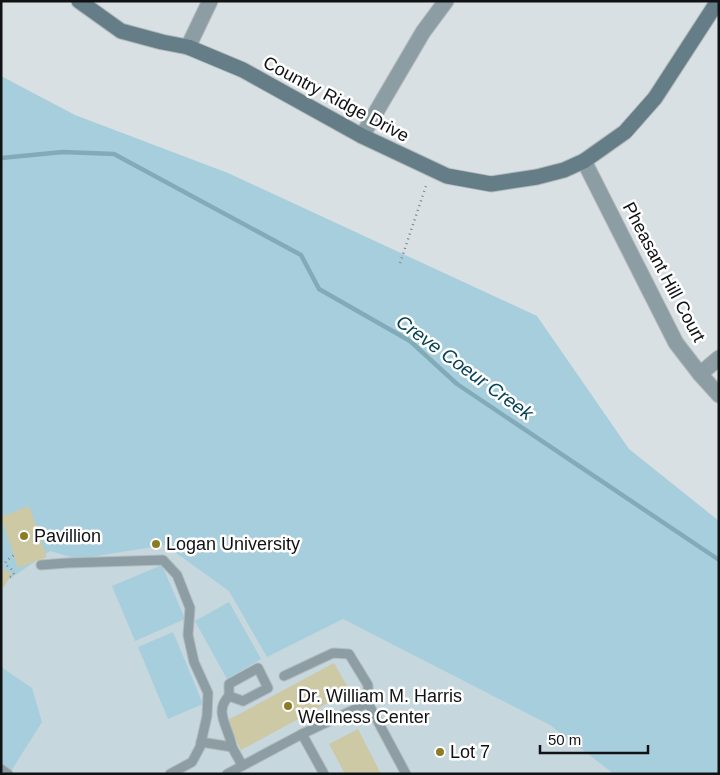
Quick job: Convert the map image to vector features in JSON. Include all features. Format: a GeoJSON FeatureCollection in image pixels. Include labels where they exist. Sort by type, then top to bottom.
{"type":"FeatureCollection","features":[{"type":"Feature","properties":{"kind":"street","name":"Country Ridge Drive"},"geometry":{"type":"LineString","coordinates":[[79,1],[121,31],[188,47],[243,70],[362,136],[447,176],[490,184],[537,177],[564,170],[584,161],[625,132],[655,98],[718,1]]}},
{"type":"Feature","properties":{"kind":"street"},"geometry":{"type":"LineString","coordinates":[[188,47],[210,1]]}},
{"type":"Feature","properties":{"kind":"street"},"geometry":{"type":"LineString","coordinates":[[362,136],[423,32],[446,1]]}},
{"type":"Feature","properties":{"kind":"street","name":"Pheasant Hill Court"},"geometry":{"type":"LineString","coordinates":[[584,161],[676,343],[719,395]]}},
{"type":"Feature","properties":{"kind":"street"},"geometry":{"type":"LineString","coordinates":[[700,374],[719,358]]}},
{"type":"Feature","properties":{"kind":"lane"},"geometry":{"type":"LineString","coordinates":[[41,565],[164,560],[177,575],[190,608],[188,635],[194,662],[208,693],[207,716],[201,742],[192,762],[170,774]]}},
{"type":"Feature","properties":{"kind":"lane"},"geometry":{"type":"LineString","coordinates":[[284,676],[333,653],[349,654],[368,685],[368,703],[406,774]]}},
{"type":"Feature","properties":{"kind":"lane"},"geometry":{"type":"LineString","coordinates":[[229,696],[243,701],[268,688],[258,668],[229,684],[229,696],[222,703],[221,713],[230,735],[232,747],[242,765]]}},
{"type":"Feature","properties":{"kind":"lane"},"geometry":{"type":"LineString","coordinates":[[227,774],[302,734],[368,703]]}},
{"type":"Feature","properties":{"kind":"lane"},"geometry":{"type":"LineString","coordinates":[[302,734],[324,774]]}},
{"type":"Feature","properties":{"kind":"lane"},"geometry":{"type":"LineString","coordinates":[[201,742],[232,747]]}},
{"type":"Feature","properties":{"kind":"lane"},"geometry":{"type":"LineString","coordinates":[[1,769],[8,774]]}},
{"type":"Feature","properties":{"kind":"path"},"geometry":{"type":"LineString","coordinates":[[400,264],[426,186]]}},
{"type":"Feature","properties":{"kind":"path"},"geometry":{"type":"LineString","coordinates":[[10,577],[14,574],[5,564],[14,555]]}},
{"type":"Feature","properties":{"kind":"shaded area"},"geometry":{"type":"Polygon","coordinates":[[[1,76],[75,115],[228,173],[537,316],[629,449],[719,521],[719,774],[614,774],[550,725],[343,619],[267,657],[229,591],[165,545],[78,559],[50,551],[1,585],[1,76]]]}},
{"type":"Feature","properties":{"kind":"shaded area","name":"Logan University"},"geometry":{"type":"Polygon","coordinates":[[[1,314],[620,774],[1,774],[1,314]]]}},
{"type":"Feature","properties":{"kind":"shaded area"},"geometry":{"type":"Polygon","coordinates":[[[162,565],[185,619],[135,641],[112,586],[162,565]]]}},
{"type":"Feature","properties":{"kind":"shaded area"},"geometry":{"type":"Polygon","coordinates":[[[229,602],[261,659],[227,679],[195,621],[229,602]]]}},
{"type":"Feature","properties":{"kind":"shaded area"},"geometry":{"type":"Polygon","coordinates":[[[173,632],[203,704],[168,719],[138,647],[173,632]]]}},
{"type":"Feature","properties":{"kind":"shaded area"},"geometry":{"type":"Polygon","coordinates":[[[1,667],[32,688],[42,722],[11,771],[1,765],[1,667]]]}},
{"type":"Feature","properties":{"kind":"building","name":"Pavillion"},"geometry":{"type":"Polygon","coordinates":[[[29,506],[47,557],[18,568],[1,517],[29,506]]]}},
{"type":"Feature","properties":{"kind":"building"},"geometry":{"type":"Polygon","coordinates":[[[1,568],[12,574],[4,587],[1,586],[1,568]]]}},
{"type":"Feature","properties":{"kind":"building","name":"Dr. William M. Harris Wellness Center"},"geometry":{"type":"Polygon","coordinates":[[[334,663],[350,691],[241,750],[226,721],[334,663]]]}},
{"type":"Feature","properties":{"kind":"building"},"geometry":{"type":"Polygon","coordinates":[[[358,729],[381,774],[345,774],[329,744],[358,729]]]}},
{"type":"Feature","properties":{"kind":"waterway","name":"Creve Coeur Creek"},"geometry":{"type":"LineString","coordinates":[[1,158],[63,152],[114,154],[301,255],[319,289],[410,341],[457,384],[719,560]]}},
{"type":"Feature","properties":{"kind":"place","name":"Pavillion"},"geometry":{"type":"Point","coordinates":[24,536]}},
{"type":"Feature","properties":{"kind":"place","name":"Logan University"},"geometry":{"type":"Point","coordinates":[156,544]}},
{"type":"Feature","properties":{"kind":"place","name":"Dr. William M. Harris Wellness Center"},"geometry":{"type":"Point","coordinates":[288,706]}},
{"type":"Feature","properties":{"kind":"place","name":"Lot 7"},"geometry":{"type":"Point","coordinates":[440,752]}}]}
